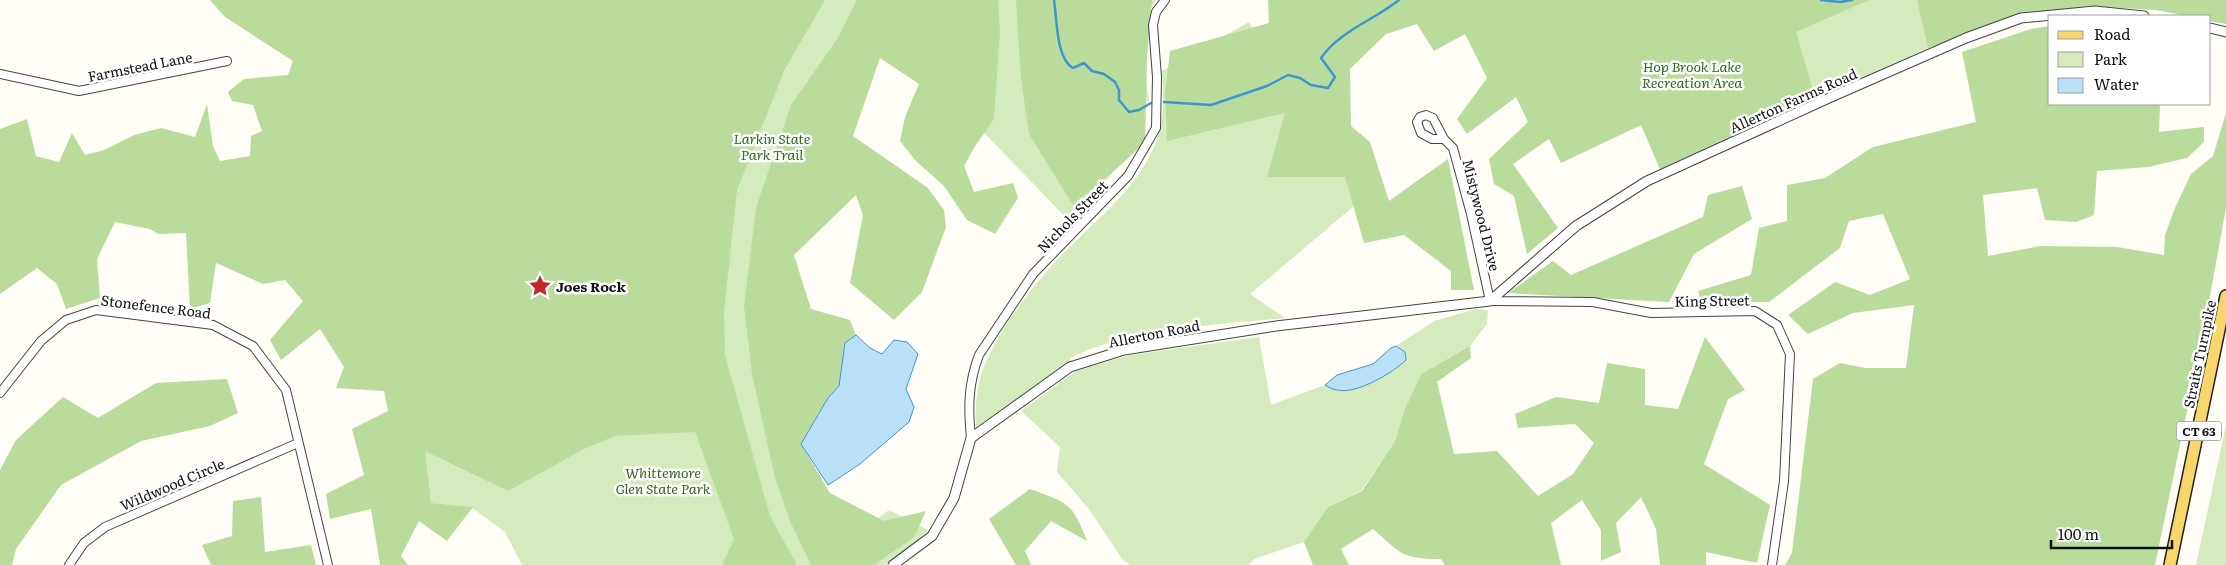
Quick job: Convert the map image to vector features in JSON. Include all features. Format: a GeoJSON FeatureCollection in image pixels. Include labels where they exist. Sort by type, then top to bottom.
{"type":"FeatureCollection","features":[{"type":"Feature","properties":{"kind":"main road","name":"Straits Turnpike"},"geometry":{"type":"LineString","coordinates":[[2170,565],[2226,296]]}},
{"type":"Feature","properties":{"kind":"street","name":"Nichols Street"},"geometry":{"type":"LineString","coordinates":[[971,438],[968,404],[974,369],[979,355],[1033,274],[1128,176],[1156,128],[1157,77],[1153,25],[1156,12],[1164,2]]}},
{"type":"Feature","properties":{"kind":"street","name":"Allerton Farms Road"},"geometry":{"type":"LineString","coordinates":[[2053,15],[2095,11],[2134,15]]}},
{"type":"Feature","properties":{"kind":"street","name":"Allerton Farms Road"},"geometry":{"type":"LineString","coordinates":[[1490,301],[1576,226],[1646,181],[1966,38],[2021,18],[2048,15]]}},
{"type":"Feature","properties":{"kind":"street"},"geometry":{"type":"LineString","coordinates":[[2211,28],[2226,32]]}},
{"type":"Feature","properties":{"kind":"street","name":"Farmstead Lane"},"geometry":{"type":"LineString","coordinates":[[0,74],[79,91],[227,61]]}},
{"type":"Feature","properties":{"kind":"street","name":"Mistywood Drive"},"geometry":{"type":"LineString","coordinates":[[1444,139],[1453,148],[1472,214],[1490,301]]}},
{"type":"Feature","properties":{"kind":"street","name":"Allerton Road"},"geometry":{"type":"LineString","coordinates":[[971,438],[1070,367],[1124,350],[1276,326],[1490,301]]}},
{"type":"Feature","properties":{"kind":"street","name":"King Street"},"geometry":{"type":"LineString","coordinates":[[1490,301],[1593,302],[1651,313],[1755,311],[1777,324],[1790,354],[1784,481],[1772,565]]}},
{"type":"Feature","properties":{"kind":"street","name":"Stonefence Road"},"geometry":{"type":"LineString","coordinates":[[0,393],[41,341],[66,320],[96,310],[213,325],[253,346],[286,390],[328,565]]}},
{"type":"Feature","properties":{"kind":"street"},"geometry":{"type":"LineString","coordinates":[[893,565],[932,536],[954,498],[971,438]]}},
{"type":"Feature","properties":{"kind":"street","name":"Wildwood Circle"},"geometry":{"type":"LineString","coordinates":[[69,565],[84,543],[106,527],[298,444]]}},
{"type":"Feature","properties":{"kind":"green space"},"geometry":{"type":"Polygon","coordinates":[[[210,0],[825,0],[784,71],[737,190],[724,312],[725,355],[770,516],[797,565],[722,565],[734,539],[695,432],[615,436],[584,449],[508,491],[425,451],[431,503],[473,507],[447,541],[419,521],[401,556],[408,565],[380,565],[371,509],[330,519],[326,494],[364,475],[352,429],[388,411],[384,391],[336,388],[344,367],[320,329],[281,360],[270,340],[303,301],[285,280],[263,284],[216,263],[210,303],[190,309],[186,233],[158,234],[150,229],[115,222],[97,259],[100,298],[66,309],[57,284],[37,268],[0,294],[0,129],[27,119],[36,156],[59,162],[72,133],[85,155],[104,150],[134,135],[161,128],[195,137],[207,104],[213,146],[220,161],[250,156],[251,136],[262,131],[253,105],[232,101],[228,92],[244,79],[288,75],[293,61],[225,17],[210,0]]]}},
{"type":"Feature","properties":{"kind":"green space"},"geometry":{"type":"Polygon","coordinates":[[[405,0],[1157,0],[1146,20],[1144,34],[1149,102],[1073,71],[1045,113],[1113,172],[1071,223],[870,14],[771,268],[811,506],[873,522],[889,510],[928,530],[913,545],[884,565],[522,565],[505,532],[471,507],[431,503],[348,62],[405,0]]]}},
{"type":"Feature","properties":{"kind":"green space"},"geometry":{"type":"Polygon","coordinates":[[[857,0],[998,0],[1000,31],[994,119],[964,166],[974,192],[1013,183],[1018,198],[995,234],[967,220],[944,186],[916,161],[900,141],[905,117],[919,84],[880,58],[853,136],[928,188],[944,210],[946,227],[922,292],[894,320],[850,283],[863,215],[856,195],[794,255],[811,309],[850,320],[856,335],[845,343],[839,386],[828,398],[801,444],[830,493],[884,521],[926,511],[914,537],[874,565],[811,565],[790,521],[775,478],[752,374],[744,306],[756,208],[791,105],[838,38],[857,0]]]}},
{"type":"Feature","properties":{"kind":"green space"},"geometry":{"type":"Polygon","coordinates":[[[1016,0],[1152,0],[1147,57],[1145,142],[1073,205],[1029,134],[1021,79],[1016,0]]]}},
{"type":"Feature","properties":{"kind":"green space"},"geometry":{"type":"Polygon","coordinates":[[[1268,0],[1869,0],[1796,32],[1815,97],[1660,169],[1641,125],[1561,163],[1549,139],[1513,164],[1558,228],[1527,254],[1514,196],[1494,184],[1489,159],[1528,122],[1516,97],[1467,134],[1457,119],[1487,78],[1465,34],[1434,51],[1417,24],[1386,34],[1350,69],[1351,126],[1370,142],[1389,201],[1448,159],[1474,290],[1451,290],[1451,271],[1404,235],[1364,243],[1345,177],[1267,177],[1285,113],[1167,141],[1165,93],[1170,51],[1269,23],[1268,0]]]}},
{"type":"Feature","properties":{"kind":"green space","name":"Hop Brook Lake Recreation Area"},"geometry":{"type":"Polygon","coordinates":[[[1494,0],[2226,0],[2226,24],[2211,21],[2211,15],[2129,7],[2090,6],[2032,13],[1928,48],[1660,169],[1641,125],[1598,145],[1494,0]]]}},
{"type":"Feature","properties":{"kind":"green space"},"geometry":{"type":"Polygon","coordinates":[[[1917,0],[2226,0],[2226,24],[2211,21],[2211,15],[2182,15],[2156,10],[2090,6],[2032,13],[1928,48],[1917,0]]]}},
{"type":"Feature","properties":{"kind":"green space"},"geometry":{"type":"Polygon","coordinates":[[[1249,22],[1269,56],[1367,195],[1250,294],[1285,318],[1175,329],[1118,340],[1093,348],[1070,358],[1070,361],[976,427],[976,402],[980,378],[987,359],[1009,321],[1052,266],[1124,193],[1150,156],[1161,125],[1163,107],[1162,71],[1249,22]]]}},
{"type":"Feature","properties":{"kind":"green space"},"geometry":{"type":"Polygon","coordinates":[[[2048,26],[2048,105],[2160,105],[2159,132],[2204,127],[2204,142],[2187,158],[2148,167],[2097,171],[2094,215],[2076,222],[2045,220],[2037,188],[1983,195],[1988,256],[2040,246],[2117,247],[2164,255],[2165,235],[2175,208],[2191,174],[2213,156],[2226,113],[2226,208],[2204,329],[2155,565],[1785,565],[1792,553],[1813,379],[1840,363],[1866,368],[1906,368],[1914,305],[1853,313],[1808,334],[1788,315],[1835,282],[1870,295],[1910,279],[1883,214],[1849,221],[1840,248],[1769,302],[1701,302],[1698,291],[1751,275],[1759,228],[1787,221],[1787,185],[1825,178],[1873,147],[1976,122],[1962,52],[2031,29],[2048,26]]]}},
{"type":"Feature","properties":{"kind":"green space"},"geometry":{"type":"Polygon","coordinates":[[[1742,186],[1752,219],[1694,254],[1669,302],[1508,293],[1553,261],[1571,275],[1703,217],[1708,195],[1742,186]]]}},
{"type":"Feature","properties":{"kind":"green space"},"geometry":{"type":"Polygon","coordinates":[[[1476,309],[1488,310],[1487,324],[1470,346],[1421,374],[1404,411],[1395,441],[1361,491],[1328,507],[1304,542],[1254,559],[1249,565],[1130,565],[1123,560],[1089,509],[1057,472],[1060,447],[1021,411],[1076,371],[1130,355],[1259,337],[1271,405],[1325,385],[1337,391],[1405,352],[1396,346],[1434,321],[1476,309]]]}},
{"type":"Feature","properties":{"kind":"green space"},"geometry":{"type":"Polygon","coordinates":[[[1705,337],[1745,390],[1728,399],[1704,464],[1770,505],[1757,563],[1706,552],[1706,565],[1660,565],[1656,529],[1641,497],[1616,523],[1621,552],[1601,561],[1601,530],[1582,500],[1551,523],[1561,565],[1445,565],[1441,559],[1418,558],[1403,553],[1373,529],[1341,549],[1349,565],[1313,565],[1304,542],[1328,507],[1362,491],[1395,441],[1404,411],[1421,374],[1470,346],[1471,358],[1437,382],[1454,454],[1497,451],[1538,496],[1573,474],[1594,443],[1575,424],[1518,428],[1515,414],[1556,397],[1599,403],[1607,363],[1645,369],[1645,405],[1678,409],[1705,337]]]}},
{"type":"Feature","properties":{"kind":"green space"},"geometry":{"type":"Polygon","coordinates":[[[227,379],[238,413],[210,426],[141,441],[61,485],[16,549],[12,565],[0,565],[0,470],[16,440],[63,397],[98,418],[156,383],[227,379]]]}},
{"type":"Feature","properties":{"kind":"green space"},"geometry":{"type":"Polygon","coordinates":[[[2226,424],[2226,565],[2196,565],[2223,439],[2226,424]]]}},
{"type":"Feature","properties":{"kind":"green space"},"geometry":{"type":"Polygon","coordinates":[[[1030,489],[1061,501],[1067,506],[1077,518],[1087,541],[1051,521],[1025,551],[1031,565],[1016,565],[989,519],[1030,489]]]}},
{"type":"Feature","properties":{"kind":"green space"},"geometry":{"type":"Polygon","coordinates":[[[261,497],[265,552],[311,545],[316,565],[211,565],[202,545],[232,536],[233,501],[261,497]]]}},
{"type":"Feature","properties":{"kind":"water"},"geometry":{"type":"Polygon","coordinates":[[[856,335],[870,348],[882,354],[894,340],[907,342],[918,354],[906,389],[914,407],[909,422],[860,464],[828,485],[801,444],[828,398],[839,386],[845,343],[856,335]]]}},
{"type":"Feature","properties":{"kind":"water"},"geometry":{"type":"Polygon","coordinates":[[[1396,346],[1405,352],[1406,360],[1383,377],[1363,386],[1345,391],[1334,390],[1325,385],[1337,375],[1373,364],[1391,348],[1396,346]]]}},
{"type":"Feature","properties":{"kind":"waterway"},"geometry":{"type":"LineString","coordinates":[[1054,0],[1060,47],[1067,63],[1073,68],[1084,63],[1092,71],[1104,74],[1115,82],[1119,90],[1119,100],[1129,112],[1139,110],[1151,103]]}},
{"type":"Feature","properties":{"kind":"waterway"},"geometry":{"type":"LineString","coordinates":[[1164,102],[1211,105],[1267,86],[1288,75],[1300,78],[1311,85],[1328,88],[1335,77],[1321,58],[1347,33],[1399,0]]}},
{"type":"Feature","properties":{"kind":"waterway"},"geometry":{"type":"LineString","coordinates":[[1821,0],[1840,2],[1852,0]]}},
{"type":"Feature","properties":{"kind":"place","name":"Joes Rock"},"geometry":{"type":"Point","coordinates":[540,286]}},
{"type":"Feature","properties":{"kind":"park label","name":"Larkin State Park Trail"},"geometry":{"type":"Point","coordinates":[772,146]}},
{"type":"Feature","properties":{"kind":"park label","name":"Whittemore Glen State Park"},"geometry":{"type":"Point","coordinates":[663,480]}}]}
